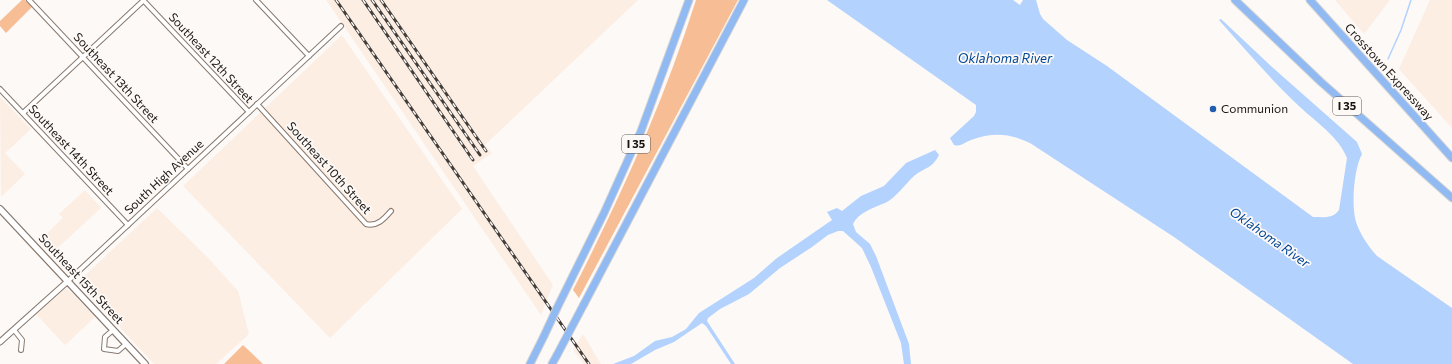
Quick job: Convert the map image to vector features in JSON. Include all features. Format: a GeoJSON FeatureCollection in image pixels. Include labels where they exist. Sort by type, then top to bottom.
{"type":"FeatureCollection","features":[{"type":"Feature","properties":{"kind":"highway","name":"I 35"},"geometry":{"type":"LineString","coordinates":[[530,364],[608,206],[641,131],[689,0]]}},
{"type":"Feature","properties":{"kind":"highway","name":"I 35"},"geometry":{"type":"LineString","coordinates":[[552,364],[744,0]]}},
{"type":"Feature","properties":{"kind":"highway","name":"I 35"},"geometry":{"type":"LineString","coordinates":[[1235,0],[1342,102],[1452,198]]}},
{"type":"Feature","properties":{"kind":"highway","name":"Crosstown Expressway"},"geometry":{"type":"LineString","coordinates":[[1310,0],[1452,158]]}},
{"type":"Feature","properties":{"kind":"main road","name":"Southeast 15th Street"},"geometry":{"type":"LineString","coordinates":[[0,209],[145,364]]}},
{"type":"Feature","properties":{"kind":"street","name":"Southeast 13th Street"},"geometry":{"type":"LineString","coordinates":[[29,0],[188,169]]}},
{"type":"Feature","properties":{"kind":"street"},"geometry":{"type":"LineString","coordinates":[[23,113],[143,0]]}},
{"type":"Feature","properties":{"kind":"street","name":"Southeast 12th Street"},"geometry":{"type":"LineString","coordinates":[[143,0],[249,112]]}},
{"type":"Feature","properties":{"kind":"street"},"geometry":{"type":"LineString","coordinates":[[256,0],[310,56]]}},
{"type":"Feature","properties":{"kind":"street","name":"South High Avenue"},"geometry":{"type":"LineString","coordinates":[[0,342],[68,281],[341,26]]}},
{"type":"Feature","properties":{"kind":"street","name":"Southeast 14th Street"},"geometry":{"type":"LineString","coordinates":[[0,89],[128,225]]}},
{"type":"Feature","properties":{"kind":"street","name":"Southeast 10th Street"},"geometry":{"type":"LineString","coordinates":[[257,104],[366,224],[372,226],[379,223],[391,211]]}},
{"type":"Feature","properties":{"kind":"street"},"geometry":{"type":"LineString","coordinates":[[14,330],[22,340],[21,350]]}},
{"type":"Feature","properties":{"kind":"street"},"geometry":{"type":"LineString","coordinates":[[114,330],[105,337],[104,349],[118,351],[126,344]]}},
{"type":"Feature","properties":{"kind":"shaded area"},"geometry":{"type":"Polygon","coordinates":[[[22,0],[25,0],[32,7],[6,33],[0,26],[0,21],[22,0]]]}},
{"type":"Feature","properties":{"kind":"shaded area"},"geometry":{"type":"Polygon","coordinates":[[[326,0],[638,0],[485,145],[492,153],[473,166],[553,285],[541,315],[326,0]]]}},
{"type":"Feature","properties":{"kind":"shaded area"},"geometry":{"type":"Polygon","coordinates":[[[696,0],[738,0],[579,298],[573,290],[625,184],[656,111],[696,0]]]}},
{"type":"Feature","properties":{"kind":"shaded area"},"geometry":{"type":"Polygon","coordinates":[[[1335,0],[1390,0],[1364,34],[1335,0]]]}},
{"type":"Feature","properties":{"kind":"shaded area"},"geometry":{"type":"Polygon","coordinates":[[[1430,0],[1452,0],[1452,128],[1399,69],[1430,0]]]}},
{"type":"Feature","properties":{"kind":"shaded area"},"geometry":{"type":"Polygon","coordinates":[[[342,35],[462,209],[330,338],[183,186],[342,35]]]}},
{"type":"Feature","properties":{"kind":"shaded area"},"geometry":{"type":"Polygon","coordinates":[[[0,97],[31,129],[5,153],[25,174],[1,197],[0,97]]]}},
{"type":"Feature","properties":{"kind":"shaded area"},"geometry":{"type":"Polygon","coordinates":[[[85,190],[101,208],[53,252],[41,239],[63,218],[59,214],[85,190]]]}},
{"type":"Feature","properties":{"kind":"shaded area"},"geometry":{"type":"Polygon","coordinates":[[[157,208],[208,258],[238,291],[249,334],[216,364],[154,364],[78,282],[157,208]]]}},
{"type":"Feature","properties":{"kind":"shaded area"},"geometry":{"type":"Polygon","coordinates":[[[65,289],[70,291],[95,317],[65,345],[36,314],[65,289]]]}},
{"type":"Feature","properties":{"kind":"shaded area"},"geometry":{"type":"Polygon","coordinates":[[[583,334],[601,364],[584,364],[573,350],[583,334]]]}},
{"type":"Feature","properties":{"kind":"shaded area"},"geometry":{"type":"Polygon","coordinates":[[[243,345],[263,364],[224,364],[243,345]]]}},
{"type":"Feature","properties":{"kind":"water","name":"Oklahoma River"},"geometry":{"type":"Polygon","coordinates":[[[827,0],[1013,0],[1020,5],[1023,0],[1036,0],[1043,19],[1067,40],[1107,66],[1313,217],[1328,217],[1334,215],[1339,210],[1347,158],[1339,143],[1289,97],[1268,75],[1219,20],[1221,19],[1272,67],[1357,142],[1362,154],[1357,168],[1354,187],[1354,215],[1356,222],[1365,240],[1377,256],[1452,308],[1452,364],[1353,364],[1174,237],[1030,143],[1015,137],[994,135],[979,137],[961,145],[954,145],[950,138],[974,116],[976,112],[976,105],[827,0]]]}},
{"type":"Feature","properties":{"kind":"water"},"geometry":{"type":"Polygon","coordinates":[[[935,150],[939,155],[934,163],[914,176],[889,201],[863,213],[853,224],[856,232],[870,244],[876,256],[909,344],[911,364],[904,364],[901,343],[862,248],[843,231],[838,231],[828,235],[780,268],[749,294],[720,309],[708,318],[707,321],[735,364],[731,364],[706,326],[702,323],[674,342],[655,350],[631,364],[613,364],[634,356],[655,341],[672,337],[686,329],[699,313],[754,278],[777,258],[832,220],[827,212],[837,208],[842,211],[861,196],[884,186],[906,163],[935,150]]]}},
{"type":"Feature","properties":{"kind":"waterway"},"geometry":{"type":"LineString","coordinates":[[1388,59],[1401,30],[1411,0]]}},
{"type":"Feature","properties":{"kind":"railway"},"geometry":{"type":"LineString","coordinates":[[336,0],[589,364]]}},
{"type":"Feature","properties":{"kind":"railway"},"geometry":{"type":"LineString","coordinates":[[363,0],[473,160]]}},
{"type":"Feature","properties":{"kind":"railway"},"geometry":{"type":"LineString","coordinates":[[372,0],[480,155]]}},
{"type":"Feature","properties":{"kind":"railway"},"geometry":{"type":"LineString","coordinates":[[381,0],[486,151]]}},
{"type":"Feature","properties":{"kind":"place","name":"Communion"},"geometry":{"type":"Point","coordinates":[1213,109]}}]}
